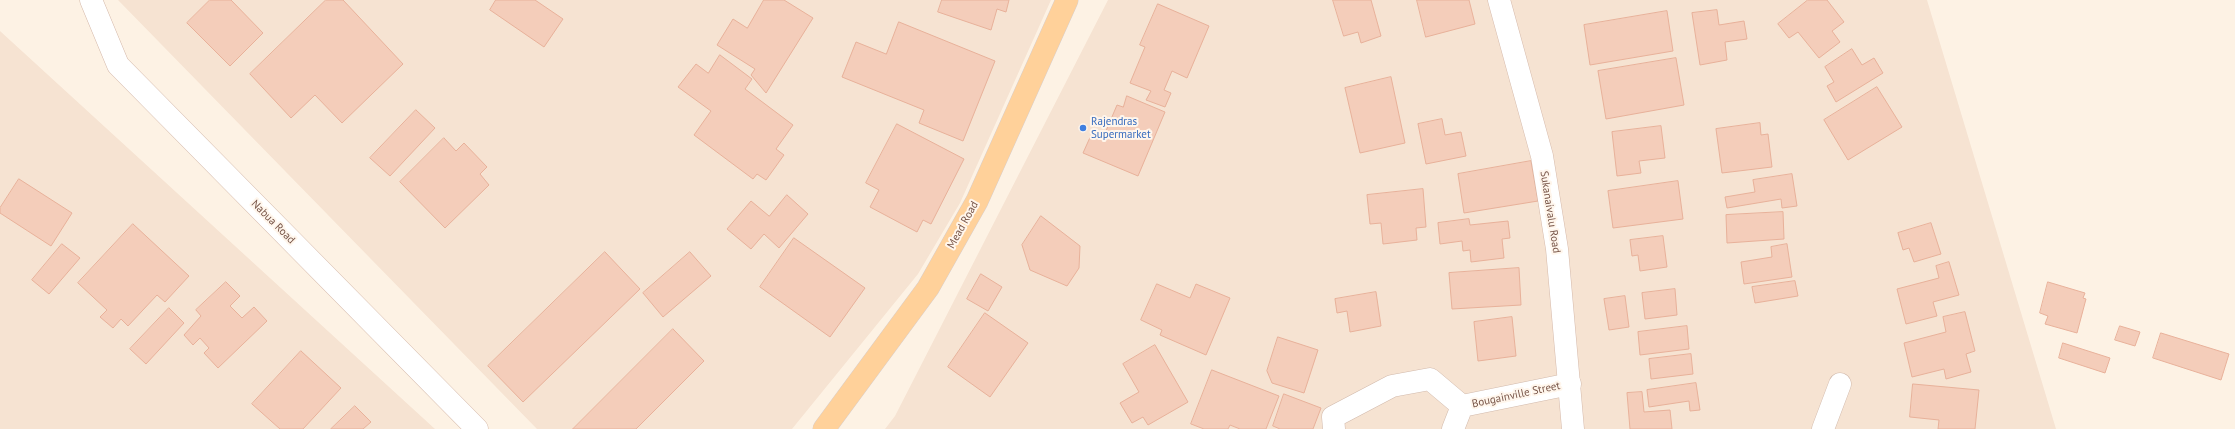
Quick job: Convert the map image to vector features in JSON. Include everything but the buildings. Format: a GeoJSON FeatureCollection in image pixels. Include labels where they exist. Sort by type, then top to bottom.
{"type":"FeatureCollection","features":[{"type":"Feature","properties":{"kind":"main road","name":"Nabua Road"},"geometry":{"type":"LineString","coordinates":[[91,0],[118,65],[477,429]]}},
{"type":"Feature","properties":{"kind":"main road","name":"Mead Road"},"geometry":{"type":"LineString","coordinates":[[824,429],[932,281],[977,201],[1066,0]]}},
{"type":"Feature","properties":{"kind":"main road","name":"Sukanaivalu Road"},"geometry":{"type":"LineString","coordinates":[[1499,0],[1542,156],[1557,249],[1573,429]]}},
{"type":"Feature","properties":{"kind":"main road","name":"Bougainville Street"},"geometry":{"type":"LineString","coordinates":[[1334,429],[1333,417],[1392,386],[1430,379],[1462,406]]}},
{"type":"Feature","properties":{"kind":"main road","name":"Bougainville Street"},"geometry":{"type":"LineString","coordinates":[[1462,406],[1570,384]]}},
{"type":"Feature","properties":{"kind":"main road"},"geometry":{"type":"LineString","coordinates":[[1823,429],[1840,384]]}},
{"type":"Feature","properties":{"kind":"main road","name":"Bougainville Street"},"geometry":{"type":"LineString","coordinates":[[1453,429],[1462,406]]}},
{"type":"Feature","properties":{"kind":"shaded area"},"geometry":{"type":"Polygon","coordinates":[[[118,0],[1051,0],[960,203],[918,274],[792,429],[537,429],[118,0]]]}},
{"type":"Feature","properties":{"kind":"shaded area"},"geometry":{"type":"Polygon","coordinates":[[[1108,0],[1927,0],[2056,429],[885,429],[895,416],[1108,0]]]}},
{"type":"Feature","properties":{"kind":"shaded area"},"geometry":{"type":"Polygon","coordinates":[[[0,31],[435,429],[0,429],[0,31]]]}},
{"type":"Feature","properties":{"kind":"place","name":"Rajendras Supermarket"},"geometry":{"type":"Point","coordinates":[1083,128]}}]}
